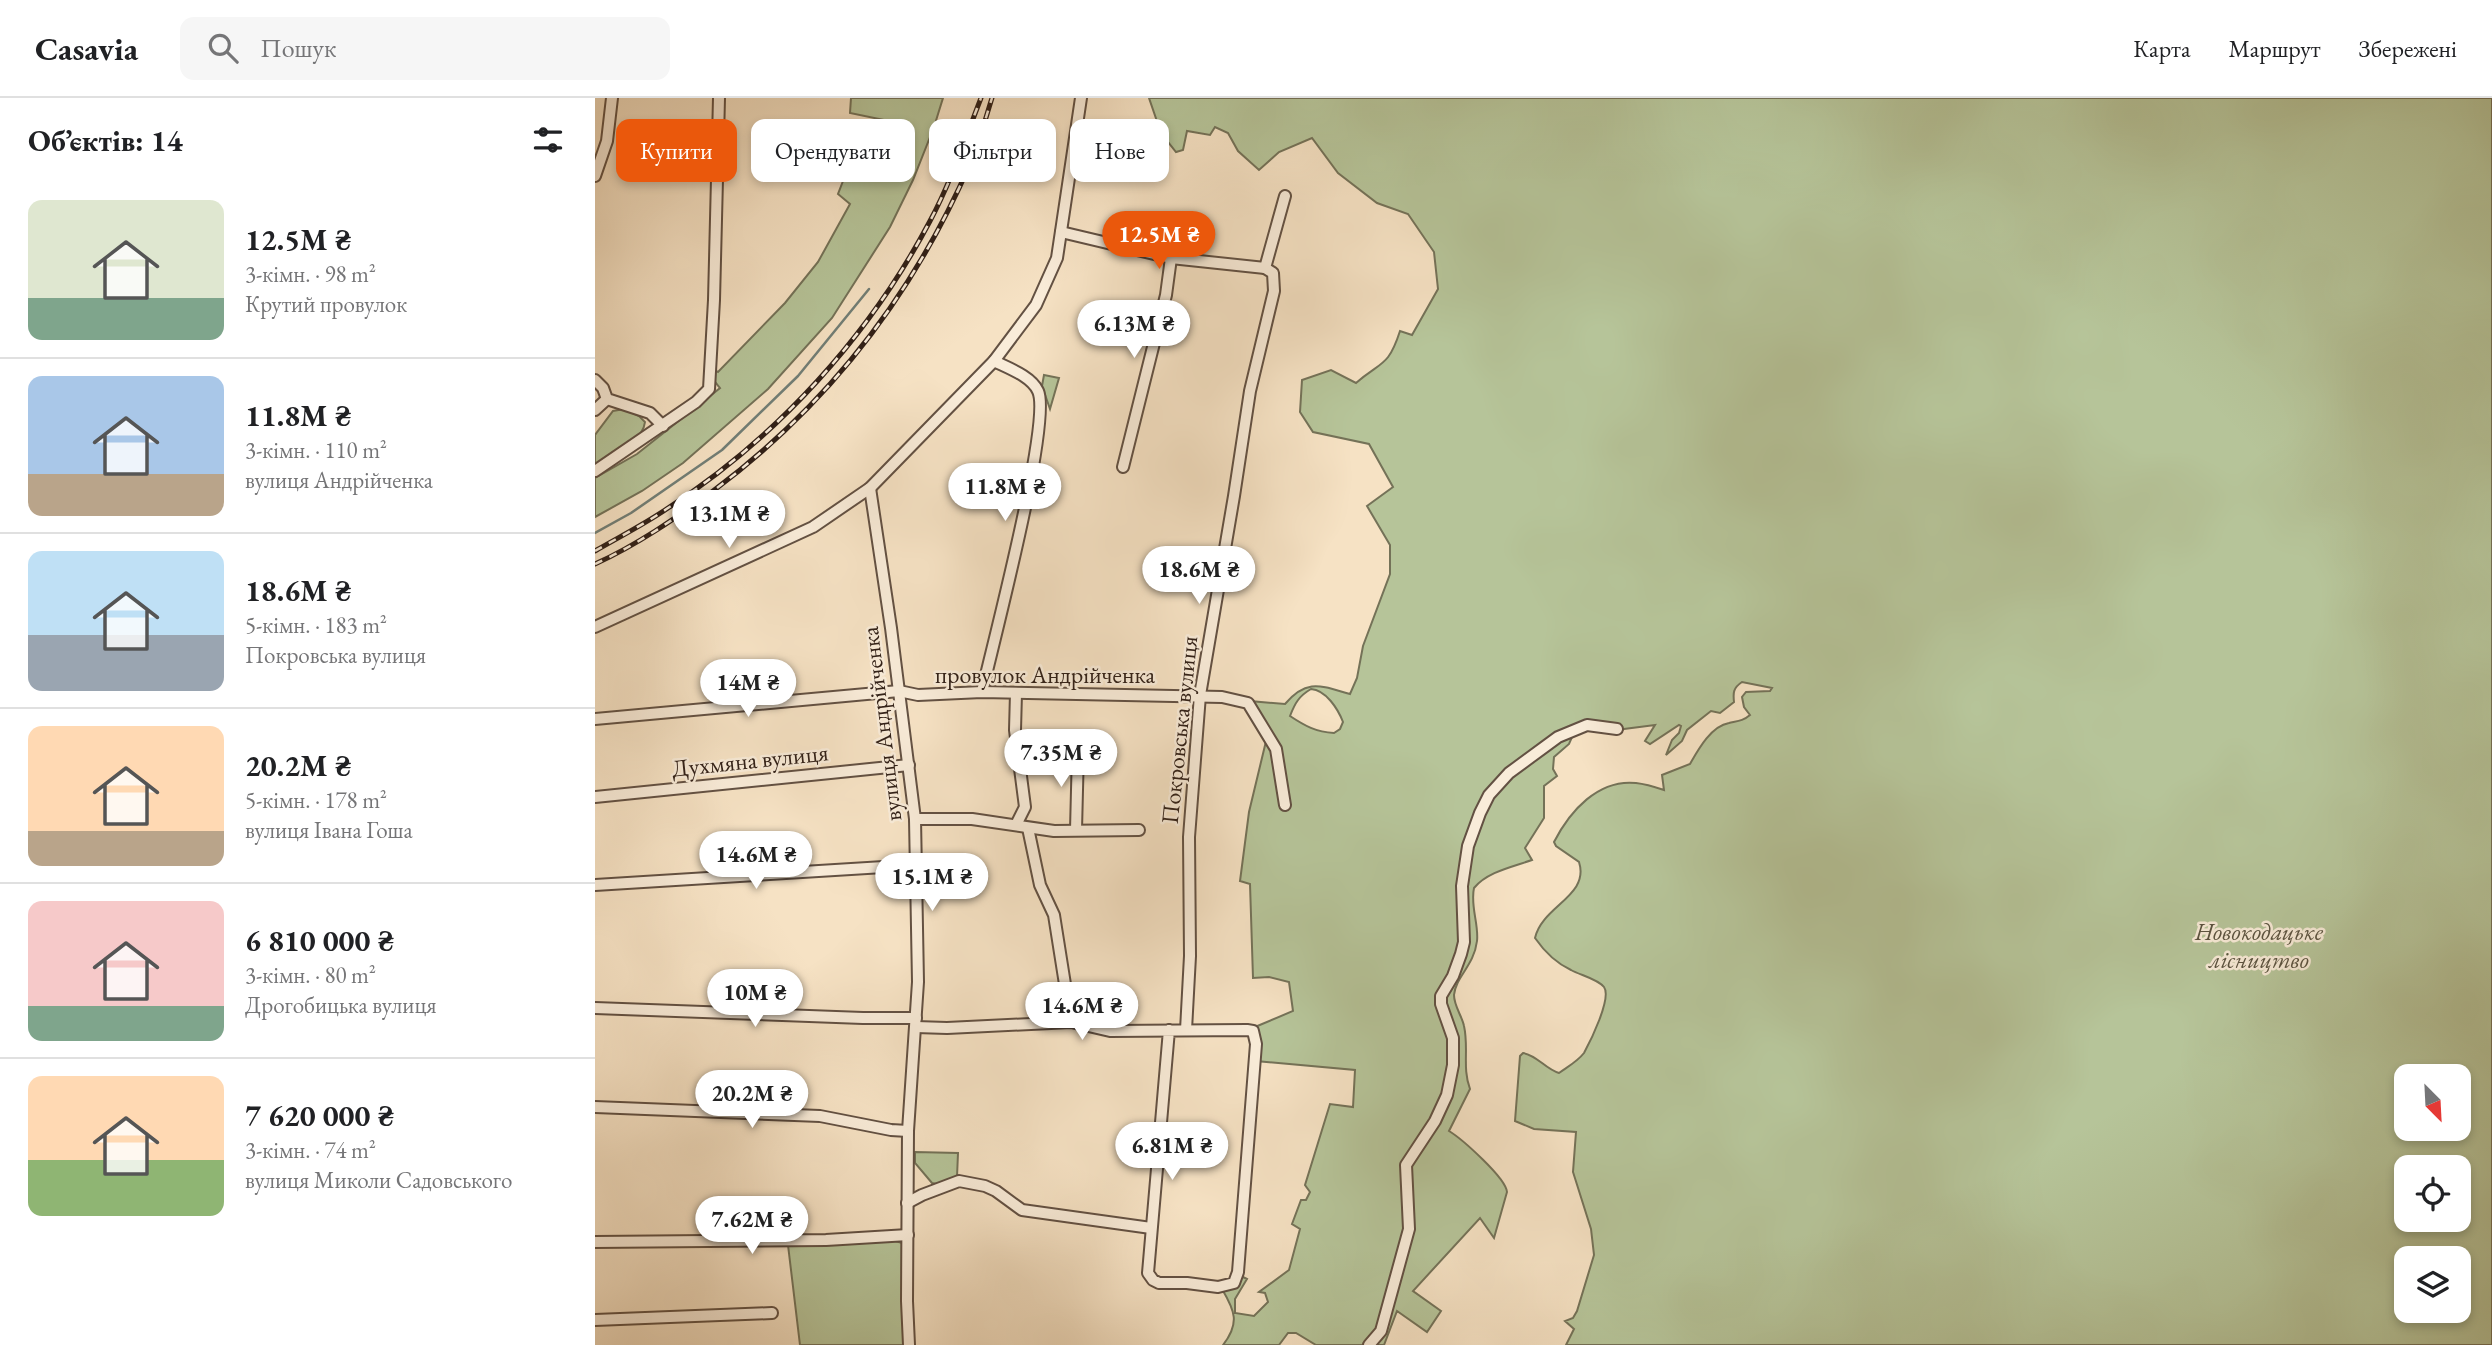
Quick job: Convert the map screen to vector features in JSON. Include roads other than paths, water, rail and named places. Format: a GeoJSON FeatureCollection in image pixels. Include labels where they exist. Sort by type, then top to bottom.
{"type":"FeatureCollection","features":[{"type":"Feature","properties":{"kind":"street"},"geometry":{"type":"LineString","coordinates":[[595,176],[607,141],[612,98]]}},
{"type":"Feature","properties":{"kind":"street"},"geometry":{"type":"LineString","coordinates":[[595,471],[663,426],[709,389],[719,98]]}},
{"type":"Feature","properties":{"kind":"street"},"geometry":{"type":"LineString","coordinates":[[595,627],[813,527],[870,488],[994,361],[1036,305],[1057,258],[1081,98]]}},
{"type":"Feature","properties":{"kind":"street","name":"Покровська вулиця"},"geometry":{"type":"LineString","coordinates":[[1186,1030],[1190,956],[1189,837],[1200,695],[1252,380],[1274,291],[1273,273],[1265,268],[1285,196]]}},
{"type":"Feature","properties":{"kind":"street"},"geometry":{"type":"LineString","coordinates":[[1061,232],[1171,258],[1265,268]]}},
{"type":"Feature","properties":{"kind":"street"},"geometry":{"type":"LineString","coordinates":[[1123,467],[1166,295],[1171,258]]}},
{"type":"Feature","properties":{"kind":"street"},"geometry":{"type":"LineString","coordinates":[[982,692],[1017,545],[1034,458],[1040,398],[1038,389],[1032,383],[994,361]]}},
{"type":"Feature","properties":{"kind":"street"},"geometry":{"type":"LineString","coordinates":[[595,380],[603,388],[607,398],[650,413],[663,426]]}},
{"type":"Feature","properties":{"kind":"street"},"geometry":{"type":"LineString","coordinates":[[595,410],[607,398]]}},
{"type":"Feature","properties":{"kind":"street","name":"вулиця Андрійченка"},"geometry":{"type":"LineString","coordinates":[[870,488],[879,537],[915,820],[918,982],[908,1131],[909,1345]]}},
{"type":"Feature","properties":{"kind":"street","name":"провулок Андрійченка"},"geometry":{"type":"LineString","coordinates":[[595,719],[899,691],[918,695],[982,692],[1200,695],[1248,703],[1276,749],[1285,805]]}},
{"type":"Feature","properties":{"kind":"street"},"geometry":{"type":"LineString","coordinates":[[1016,693],[1015,730],[1025,807],[1022,827],[1040,885],[1054,915],[1071,1022]]}},
{"type":"Feature","properties":{"kind":"street"},"geometry":{"type":"LineString","coordinates":[[1369,1345],[1381,1331],[1409,1229],[1406,1165],[1436,1121],[1447,1096],[1453,1065],[1453,1038],[1441,1004],[1441,996],[1453,976],[1464,942],[1462,886],[1468,846],[1480,813],[1489,794],[1509,773],[1558,737],[1587,725],[1617,729]]}},
{"type":"Feature","properties":{"kind":"street"},"geometry":{"type":"LineString","coordinates":[[1076,830],[1078,750]]}},
{"type":"Feature","properties":{"kind":"street","name":"Духмяна вулиця"},"geometry":{"type":"LineString","coordinates":[[595,797],[909,765]]}},
{"type":"Feature","properties":{"kind":"street"},"geometry":{"type":"LineString","coordinates":[[915,820],[972,819],[1053,831],[1139,830]]}},
{"type":"Feature","properties":{"kind":"street"},"geometry":{"type":"LineString","coordinates":[[595,885],[916,865]]}},
{"type":"Feature","properties":{"kind":"street"},"geometry":{"type":"LineString","coordinates":[[595,1008],[863,1018],[947,1028],[1071,1022],[1110,1031],[1169,1030],[1186,1030],[1254,1031],[1256,1044],[1238,1272],[1234,1283],[1218,1287],[1162,1283],[1153,1280],[1148,1273],[1169,1030]]}},
{"type":"Feature","properties":{"kind":"street"},"geometry":{"type":"LineString","coordinates":[[595,1107],[820,1116],[908,1131]]}},
{"type":"Feature","properties":{"kind":"street"},"geometry":{"type":"LineString","coordinates":[[907,1203],[959,1181],[996,1191],[1022,1210],[1151,1228]]}},
{"type":"Feature","properties":{"kind":"street"},"geometry":{"type":"LineString","coordinates":[[595,1242],[826,1240],[908,1235]]}},
{"type":"Feature","properties":{"kind":"street"},"geometry":{"type":"LineString","coordinates":[[595,1320],[772,1313]]}},
{"type":"Feature","properties":{"kind":"waterway"},"geometry":{"type":"LineString","coordinates":[[595,533],[631,513],[722,450],[798,376],[869,289]]}},
{"type":"Feature","properties":{"kind":"railway"},"geometry":{"type":"LineString","coordinates":[[595,551],[659,514],[708,480],[746,450],[817,381],[879,304],[906,263],[938,206],[981,98]]}},
{"type":"Feature","properties":{"kind":"railway"},"geometry":{"type":"LineString","coordinates":[[595,564],[656,530],[713,491],[755,458],[830,384],[894,302],[922,258],[970,164],[992,98]]}},
{"type":"Feature","properties":{"kind":"park label","name":"Новокодацьке лісництво"},"geometry":{"type":"Point","coordinates":[2259,945]}}]}
